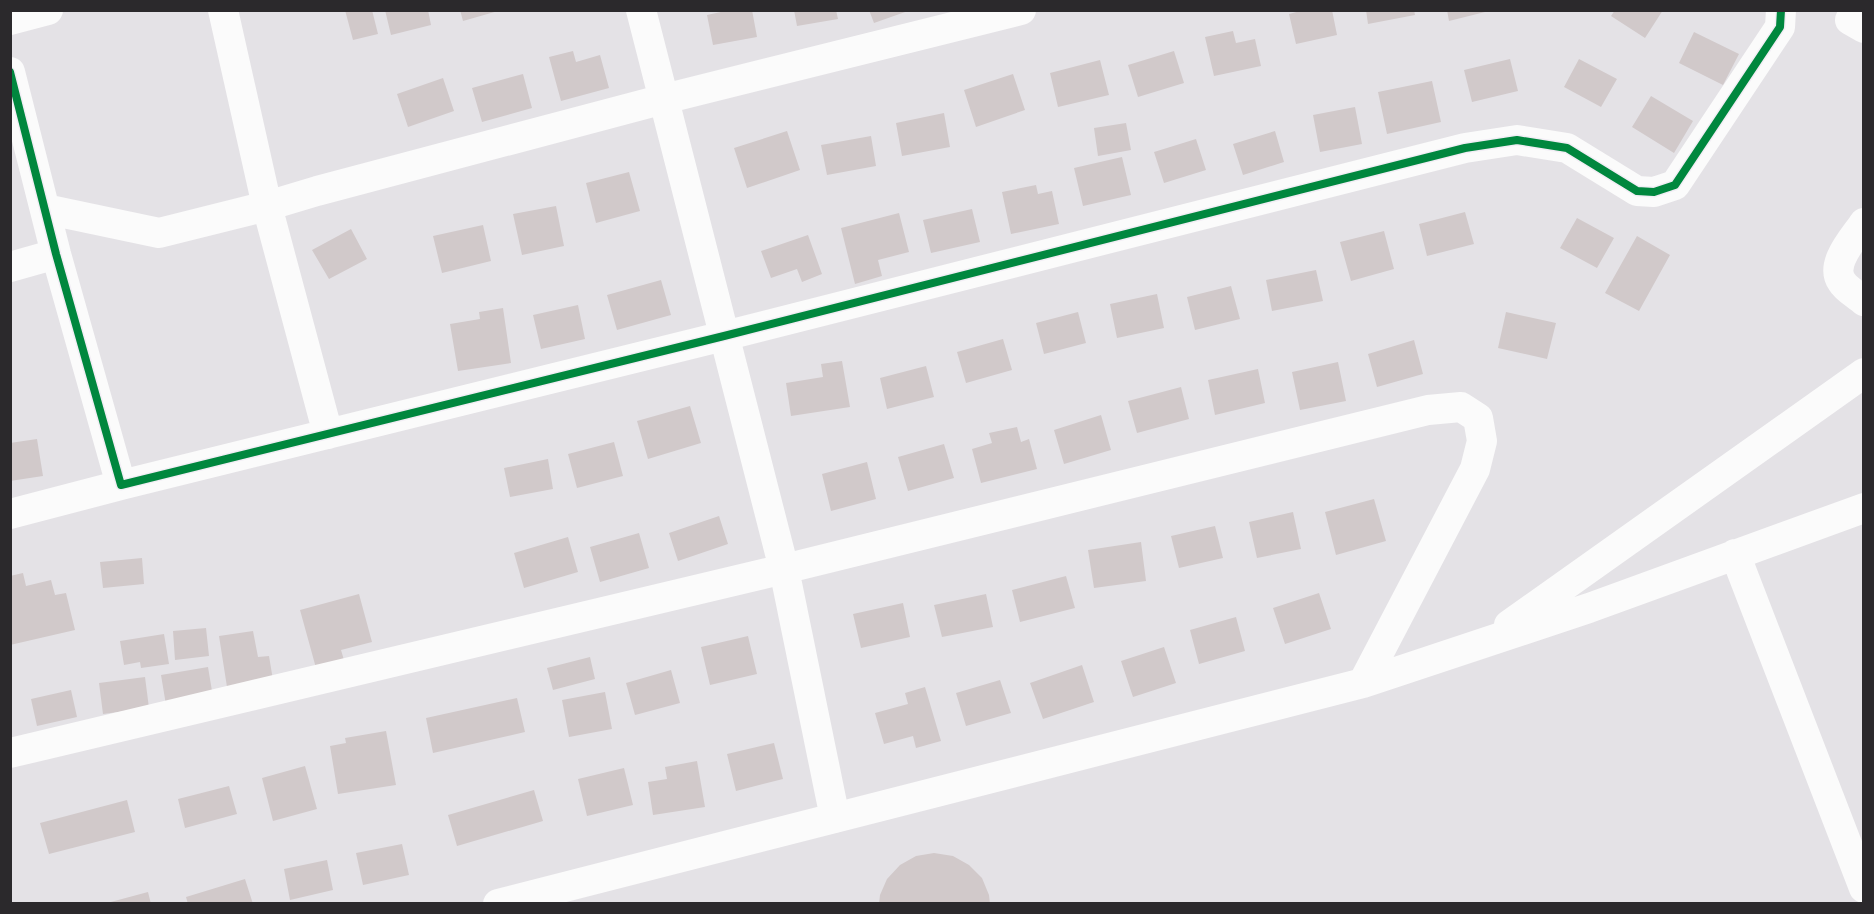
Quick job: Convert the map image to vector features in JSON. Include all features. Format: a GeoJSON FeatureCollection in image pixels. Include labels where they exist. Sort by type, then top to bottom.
{"type":"FeatureCollection","features":[{"type":"Feature","properties":{"kind":"street"},"geometry":{"type":"LineString","coordinates":[[10,20],[48,10]]}},
{"type":"Feature","properties":{"kind":"street"},"geometry":{"type":"LineString","coordinates":[[223,10],[267,206],[328,434]]}},
{"type":"Feature","properties":{"kind":"street"},"geometry":{"type":"LineString","coordinates":[[641,10],[784,569],[835,818]]}},
{"type":"Feature","properties":{"kind":"street"},"geometry":{"type":"LineString","coordinates":[[45,209],[159,233],[664,99],[1021,10]]}},
{"type":"Feature","properties":{"kind":"street"},"geometry":{"type":"LineString","coordinates":[[10,514],[1453,151],[1517,140],[1567,148],[1637,191],[1654,192],[1675,185],[1780,27],[1781,10]]}},
{"type":"Feature","properties":{"kind":"street"},"geometry":{"type":"LineString","coordinates":[[10,72],[56,254],[121,485]]}},
{"type":"Feature","properties":{"kind":"street"},"geometry":{"type":"LineString","coordinates":[[1863,223],[1839,262],[1839,270],[1841,282],[1863,301]]}},
{"type":"Feature","properties":{"kind":"street"},"geometry":{"type":"LineString","coordinates":[[10,267],[56,254]]}},
{"type":"Feature","properties":{"kind":"street"},"geometry":{"type":"LineString","coordinates":[[1484,642],[1863,373]]}},
{"type":"Feature","properties":{"kind":"street"},"geometry":{"type":"LineString","coordinates":[[10,753],[784,569],[1428,410],[1461,407],[1478,418],[1482,441],[1475,469],[1363,683]]}},
{"type":"Feature","properties":{"kind":"street"},"geometry":{"type":"LineString","coordinates":[[498,903],[1363,683],[1589,608],[1863,508]]}},
{"type":"Feature","properties":{"kind":"street"},"geometry":{"type":"LineString","coordinates":[[1735,554],[1863,888]]}},
{"type":"Feature","properties":{"kind":"building"},"geometry":{"type":"Polygon","coordinates":[[[345,10],[372,10],[378,34],[353,40],[345,10]]]}},
{"type":"Feature","properties":{"kind":"building"},"geometry":{"type":"Polygon","coordinates":[[[385,10],[428,10],[431,25],[391,35],[385,10]]]}},
{"type":"Feature","properties":{"kind":"building"},"geometry":{"type":"Polygon","coordinates":[[[460,10],[498,10],[498,11],[463,21],[460,10]]]}},
{"type":"Feature","properties":{"kind":"building"},"geometry":{"type":"Polygon","coordinates":[[[730,10],[752,10],[757,37],[713,45],[707,15],[730,10]]]}},
{"type":"Feature","properties":{"kind":"building"},"geometry":{"type":"Polygon","coordinates":[[[794,10],[836,10],[838,19],[797,26],[794,10]]]}},
{"type":"Feature","properties":{"kind":"building"},"geometry":{"type":"Polygon","coordinates":[[[869,10],[908,10],[908,11],[874,23],[869,10]]]}},
{"type":"Feature","properties":{"kind":"building"},"geometry":{"type":"Polygon","coordinates":[[[1304,10],[1332,10],[1337,35],[1296,44],[1289,14],[1304,10]]]}},
{"type":"Feature","properties":{"kind":"building"},"geometry":{"type":"Polygon","coordinates":[[[1366,10],[1414,10],[1415,15],[1368,24],[1366,10]]]}},
{"type":"Feature","properties":{"kind":"building"},"geometry":{"type":"Polygon","coordinates":[[[1447,10],[1489,10],[1489,11],[1449,21],[1447,10]]]}},
{"type":"Feature","properties":{"kind":"building"},"geometry":{"type":"Polygon","coordinates":[[[1615,10],[1663,10],[1645,38],[1611,16],[1615,10]]]}},
{"type":"Feature","properties":{"kind":"building"},"geometry":{"type":"Polygon","coordinates":[[[1233,31],[1236,43],[1255,39],[1261,66],[1214,76],[1205,37],[1233,31]]]}},
{"type":"Feature","properties":{"kind":"building"},"geometry":{"type":"Polygon","coordinates":[[[1694,32],[1739,54],[1723,85],[1679,63],[1694,32]]]}},
{"type":"Feature","properties":{"kind":"building"},"geometry":{"type":"Polygon","coordinates":[[[573,51],[576,62],[600,55],[609,88],[561,101],[549,57],[573,51]]]}},
{"type":"Feature","properties":{"kind":"building"},"geometry":{"type":"Polygon","coordinates":[[[1174,51],[1184,83],[1138,97],[1128,65],[1174,51]]]}},
{"type":"Feature","properties":{"kind":"building"},"geometry":{"type":"Polygon","coordinates":[[[1510,59],[1518,91],[1472,102],[1464,70],[1510,59]]]}},
{"type":"Feature","properties":{"kind":"building"},"geometry":{"type":"Polygon","coordinates":[[[1579,59],[1617,79],[1601,107],[1564,87],[1579,59]]]}},
{"type":"Feature","properties":{"kind":"building"},"geometry":{"type":"Polygon","coordinates":[[[1100,60],[1109,95],[1058,107],[1050,73],[1100,60]]]}},
{"type":"Feature","properties":{"kind":"building"},"geometry":{"type":"Polygon","coordinates":[[[523,74],[532,108],[482,122],[472,88],[523,74]]]}},
{"type":"Feature","properties":{"kind":"building"},"geometry":{"type":"Polygon","coordinates":[[[1013,74],[1025,110],[976,127],[964,90],[1013,74]]]}},
{"type":"Feature","properties":{"kind":"building"},"geometry":{"type":"Polygon","coordinates":[[[443,78],[454,111],[408,127],[397,94],[443,78]]]}},
{"type":"Feature","properties":{"kind":"building"},"geometry":{"type":"Polygon","coordinates":[[[1432,81],[1441,122],[1387,134],[1378,92],[1432,81]]]}},
{"type":"Feature","properties":{"kind":"building"},"geometry":{"type":"Polygon","coordinates":[[[1651,96],[1693,121],[1674,153],[1632,127],[1651,96]]]}},
{"type":"Feature","properties":{"kind":"building"},"geometry":{"type":"Polygon","coordinates":[[[1355,107],[1362,144],[1320,152],[1313,115],[1355,107]]]}},
{"type":"Feature","properties":{"kind":"building"},"geometry":{"type":"Polygon","coordinates":[[[944,113],[950,147],[902,156],[896,123],[944,113]]]}},
{"type":"Feature","properties":{"kind":"building"},"geometry":{"type":"Polygon","coordinates":[[[1126,123],[1131,150],[1098,156],[1094,128],[1126,123]]]}},
{"type":"Feature","properties":{"kind":"building"},"geometry":{"type":"Polygon","coordinates":[[[787,131],[800,170],[747,188],[734,148],[787,131]]]}},
{"type":"Feature","properties":{"kind":"building"},"geometry":{"type":"Polygon","coordinates":[[[1275,131],[1284,162],[1243,175],[1233,144],[1275,131]]]}},
{"type":"Feature","properties":{"kind":"building"},"geometry":{"type":"Polygon","coordinates":[[[871,136],[876,166],[827,175],[821,145],[871,136]]]}},
{"type":"Feature","properties":{"kind":"building"},"geometry":{"type":"Polygon","coordinates":[[[1196,139],[1206,170],[1164,183],[1154,152],[1196,139]]]}},
{"type":"Feature","properties":{"kind":"building"},"geometry":{"type":"Polygon","coordinates":[[[1122,157],[1131,195],[1083,206],[1074,168],[1122,157]]]}},
{"type":"Feature","properties":{"kind":"building"},"geometry":{"type":"Polygon","coordinates":[[[629,172],[640,211],[596,223],[586,183],[629,172]]]}},
{"type":"Feature","properties":{"kind":"building"},"geometry":{"type":"Polygon","coordinates":[[[1036,185],[1038,194],[1052,191],[1059,224],[1011,234],[1002,192],[1036,185]]]}},
{"type":"Feature","properties":{"kind":"building"},"geometry":{"type":"Polygon","coordinates":[[[556,206],[564,246],[522,255],[513,214],[556,206]]]}},
{"type":"Feature","properties":{"kind":"building"},"geometry":{"type":"Polygon","coordinates":[[[972,209],[980,242],[931,253],[923,220],[972,209]]]}},
{"type":"Feature","properties":{"kind":"building"},"geometry":{"type":"Polygon","coordinates":[[[1465,212],[1474,244],[1427,256],[1419,224],[1465,212]]]}},
{"type":"Feature","properties":{"kind":"building"},"geometry":{"type":"Polygon","coordinates":[[[899,213],[909,252],[878,260],[882,276],[855,284],[841,228],[899,213]]]}},
{"type":"Feature","properties":{"kind":"building"},"geometry":{"type":"Polygon","coordinates":[[[1577,218],[1614,238],[1597,268],[1560,248],[1577,218]]]}},
{"type":"Feature","properties":{"kind":"building"},"geometry":{"type":"Polygon","coordinates":[[[483,225],[491,261],[442,273],[433,236],[483,225]]]}},
{"type":"Feature","properties":{"kind":"building"},"geometry":{"type":"Polygon","coordinates":[[[351,229],[367,259],[329,279],[312,250],[351,229]]]}},
{"type":"Feature","properties":{"kind":"building"},"geometry":{"type":"Polygon","coordinates":[[[1384,231],[1394,269],[1351,281],[1340,242],[1384,231]]]}},
{"type":"Feature","properties":{"kind":"building"},"geometry":{"type":"Polygon","coordinates":[[[808,235],[822,274],[802,282],[797,269],[771,278],[761,251],[808,235]]]}},
{"type":"Feature","properties":{"kind":"building"},"geometry":{"type":"Polygon","coordinates":[[[1637,236],[1670,255],[1639,311],[1605,293],[1637,236]]]}},
{"type":"Feature","properties":{"kind":"building"},"geometry":{"type":"Polygon","coordinates":[[[1316,270],[1323,301],[1272,311],[1266,280],[1316,270]]]}},
{"type":"Feature","properties":{"kind":"building"},"geometry":{"type":"Polygon","coordinates":[[[661,280],[671,315],[617,330],[607,295],[661,280]]]}},
{"type":"Feature","properties":{"kind":"building"},"geometry":{"type":"Polygon","coordinates":[[[1231,286],[1240,319],[1195,330],[1187,297],[1231,286]]]}},
{"type":"Feature","properties":{"kind":"building"},"geometry":{"type":"Polygon","coordinates":[[[1157,294],[1164,328],[1117,338],[1110,304],[1157,294]]]}},
{"type":"Feature","properties":{"kind":"building"},"geometry":{"type":"Polygon","coordinates":[[[578,305],[585,339],[541,349],[533,315],[578,305]]]}},
{"type":"Feature","properties":{"kind":"building"},"geometry":{"type":"Polygon","coordinates":[[[503,308],[511,363],[458,371],[450,324],[480,319],[479,312],[503,308]]]}},
{"type":"Feature","properties":{"kind":"building"},"geometry":{"type":"Polygon","coordinates":[[[1078,312],[1086,343],[1044,354],[1036,323],[1078,312]]]}},
{"type":"Feature","properties":{"kind":"building"},"geometry":{"type":"Polygon","coordinates":[[[1506,312],[1556,323],[1547,359],[1498,348],[1506,312]]]}},
{"type":"Feature","properties":{"kind":"building"},"geometry":{"type":"Polygon","coordinates":[[[1003,339],[1012,370],[966,383],[957,352],[1003,339]]]}},
{"type":"Feature","properties":{"kind":"building"},"geometry":{"type":"Polygon","coordinates":[[[1414,340],[1423,374],[1377,387],[1368,354],[1414,340]]]}},
{"type":"Feature","properties":{"kind":"building"},"geometry":{"type":"Polygon","coordinates":[[[842,361],[850,407],[791,416],[786,383],[823,377],[821,364],[842,361]]]}},
{"type":"Feature","properties":{"kind":"building"},"geometry":{"type":"Polygon","coordinates":[[[1338,362],[1346,401],[1300,410],[1292,372],[1338,362]]]}},
{"type":"Feature","properties":{"kind":"building"},"geometry":{"type":"Polygon","coordinates":[[[926,366],[934,397],[887,409],[880,378],[926,366]]]}},
{"type":"Feature","properties":{"kind":"building"},"geometry":{"type":"Polygon","coordinates":[[[1258,369],[1265,403],[1215,415],[1208,380],[1258,369]]]}},
{"type":"Feature","properties":{"kind":"building"},"geometry":{"type":"Polygon","coordinates":[[[1181,387],[1189,419],[1137,433],[1128,401],[1181,387]]]}},
{"type":"Feature","properties":{"kind":"building"},"geometry":{"type":"Polygon","coordinates":[[[690,406],[701,443],[648,459],[637,421],[690,406]]]}},
{"type":"Feature","properties":{"kind":"building"},"geometry":{"type":"Polygon","coordinates":[[[1101,415],[1111,450],[1064,464],[1054,430],[1101,415]]]}},
{"type":"Feature","properties":{"kind":"building"},"geometry":{"type":"Polygon","coordinates":[[[1017,427],[1021,442],[1029,439],[1037,469],[981,483],[972,449],[992,443],[989,433],[1017,427]]]}},
{"type":"Feature","properties":{"kind":"building"},"geometry":{"type":"Polygon","coordinates":[[[37,439],[43,476],[10,481],[10,443],[37,439]]]}},
{"type":"Feature","properties":{"kind":"building"},"geometry":{"type":"Polygon","coordinates":[[[614,442],[623,476],[577,488],[568,454],[614,442]]]}},
{"type":"Feature","properties":{"kind":"building"},"geometry":{"type":"Polygon","coordinates":[[[944,444],[954,478],[908,491],[898,457],[944,444]]]}},
{"type":"Feature","properties":{"kind":"building"},"geometry":{"type":"Polygon","coordinates":[[[548,459],[553,489],[510,497],[504,468],[548,459]]]}},
{"type":"Feature","properties":{"kind":"building"},"geometry":{"type":"Polygon","coordinates":[[[867,462],[876,499],[831,511],[822,474],[867,462]]]}},
{"type":"Feature","properties":{"kind":"building"},"geometry":{"type":"Polygon","coordinates":[[[1374,499],[1386,541],[1336,555],[1325,512],[1374,499]]]}},
{"type":"Feature","properties":{"kind":"building"},"geometry":{"type":"Polygon","coordinates":[[[1293,512],[1301,549],[1257,558],[1249,522],[1293,512]]]}},
{"type":"Feature","properties":{"kind":"building"},"geometry":{"type":"Polygon","coordinates":[[[719,516],[728,544],[678,561],[669,533],[719,516]]]}},
{"type":"Feature","properties":{"kind":"building"},"geometry":{"type":"Polygon","coordinates":[[[1215,526],[1223,558],[1179,568],[1171,536],[1215,526]]]}},
{"type":"Feature","properties":{"kind":"building"},"geometry":{"type":"Polygon","coordinates":[[[639,533],[649,568],[600,582],[590,547],[639,533]]]}},
{"type":"Feature","properties":{"kind":"building"},"geometry":{"type":"Polygon","coordinates":[[[568,537],[578,572],[524,588],[514,553],[568,537]]]}},
{"type":"Feature","properties":{"kind":"building"},"geometry":{"type":"Polygon","coordinates":[[[1141,542],[1146,581],[1094,588],[1088,550],[1141,542]]]}},
{"type":"Feature","properties":{"kind":"building"},"geometry":{"type":"Polygon","coordinates":[[[142,558],[144,584],[103,588],[100,562],[142,558]]]}},
{"type":"Feature","properties":{"kind":"building"},"geometry":{"type":"Polygon","coordinates":[[[23,573],[26,586],[51,580],[55,595],[66,593],[75,630],[10,645],[10,576],[23,573]]]}},
{"type":"Feature","properties":{"kind":"building"},"geometry":{"type":"Polygon","coordinates":[[[1066,576],[1075,608],[1020,622],[1012,590],[1066,576]]]}},
{"type":"Feature","properties":{"kind":"building"},"geometry":{"type":"Polygon","coordinates":[[[1319,593],[1331,629],[1285,644],[1273,608],[1319,593]]]}},
{"type":"Feature","properties":{"kind":"building"},"geometry":{"type":"Polygon","coordinates":[[[359,594],[372,642],[341,650],[344,660],[316,668],[300,610],[359,594]]]}},
{"type":"Feature","properties":{"kind":"building"},"geometry":{"type":"Polygon","coordinates":[[[986,594],[993,627],[942,637],[934,605],[986,594]]]}},
{"type":"Feature","properties":{"kind":"building"},"geometry":{"type":"Polygon","coordinates":[[[903,603],[910,637],[861,648],[853,614],[903,603]]]}},
{"type":"Feature","properties":{"kind":"building"},"geometry":{"type":"Polygon","coordinates":[[[1236,617],[1245,651],[1199,664],[1190,630],[1236,617]]]}},
{"type":"Feature","properties":{"kind":"building"},"geometry":{"type":"Polygon","coordinates":[[[206,628],[209,656],[175,660],[173,631],[206,628]]]}},
{"type":"Feature","properties":{"kind":"building"},"geometry":{"type":"Polygon","coordinates":[[[253,631],[258,657],[269,656],[273,680],[227,687],[219,636],[253,631]]]}},
{"type":"Feature","properties":{"kind":"building"},"geometry":{"type":"Polygon","coordinates":[[[164,634],[169,664],[141,668],[140,662],[124,665],[120,641],[164,634]]]}},
{"type":"Feature","properties":{"kind":"building"},"geometry":{"type":"Polygon","coordinates":[[[748,636],[757,674],[710,685],[701,647],[748,636]]]}},
{"type":"Feature","properties":{"kind":"building"},"geometry":{"type":"Polygon","coordinates":[[[1164,647],[1176,683],[1133,697],[1121,661],[1164,647]]]}},
{"type":"Feature","properties":{"kind":"building"},"geometry":{"type":"Polygon","coordinates":[[[590,657],[595,679],[553,690],[547,668],[590,657]]]}},
{"type":"Feature","properties":{"kind":"building"},"geometry":{"type":"Polygon","coordinates":[[[1082,665],[1094,702],[1043,719],[1030,683],[1082,665]]]}},
{"type":"Feature","properties":{"kind":"building"},"geometry":{"type":"Polygon","coordinates":[[[208,667],[213,697],[166,705],[161,675],[208,667]]]}},
{"type":"Feature","properties":{"kind":"building"},"geometry":{"type":"Polygon","coordinates":[[[671,670],[680,703],[635,715],[626,683],[671,670]]]}},
{"type":"Feature","properties":{"kind":"building"},"geometry":{"type":"Polygon","coordinates":[[[145,677],[149,708],[103,714],[99,683],[145,677]]]}},
{"type":"Feature","properties":{"kind":"building"},"geometry":{"type":"Polygon","coordinates":[[[1000,680],[1011,713],[966,726],[956,693],[1000,680]]]}},
{"type":"Feature","properties":{"kind":"building"},"geometry":{"type":"Polygon","coordinates":[[[925,687],[941,741],[916,748],[913,736],[884,744],[875,713],[908,704],[905,693],[925,687]]]}},
{"type":"Feature","properties":{"kind":"building"},"geometry":{"type":"Polygon","coordinates":[[[71,690],[77,717],[37,726],[31,699],[71,690]]]}},
{"type":"Feature","properties":{"kind":"building"},"geometry":{"type":"Polygon","coordinates":[[[605,692],[612,729],[569,737],[562,700],[605,692]]]}},
{"type":"Feature","properties":{"kind":"building"},"geometry":{"type":"Polygon","coordinates":[[[517,698],[525,732],[433,753],[426,718],[517,698]]]}},
{"type":"Feature","properties":{"kind":"building"},"geometry":{"type":"Polygon","coordinates":[[[386,731],[396,785],[338,794],[330,746],[346,743],[345,738],[386,731]]]}},
{"type":"Feature","properties":{"kind":"building"},"geometry":{"type":"Polygon","coordinates":[[[774,743],[783,779],[736,791],[727,754],[774,743]]]}},
{"type":"Feature","properties":{"kind":"building"},"geometry":{"type":"Polygon","coordinates":[[[697,761],[705,807],[653,815],[648,782],[667,779],[665,767],[697,761]]]}},
{"type":"Feature","properties":{"kind":"building"},"geometry":{"type":"Polygon","coordinates":[[[305,766],[317,809],[273,821],[262,778],[305,766]]]}},
{"type":"Feature","properties":{"kind":"building"},"geometry":{"type":"Polygon","coordinates":[[[624,768],[633,805],[587,816],[578,779],[624,768]]]}},
{"type":"Feature","properties":{"kind":"building"},"geometry":{"type":"Polygon","coordinates":[[[229,786],[237,814],[185,828],[178,799],[229,786]]]}},
{"type":"Feature","properties":{"kind":"building"},"geometry":{"type":"Polygon","coordinates":[[[534,790],[543,821],[457,846],[448,815],[534,790]]]}},
{"type":"Feature","properties":{"kind":"building"},"geometry":{"type":"Polygon","coordinates":[[[127,800],[135,832],[49,854],[40,823],[127,800]]]}},
{"type":"Feature","properties":{"kind":"building"},"geometry":{"type":"Polygon","coordinates":[[[402,844],[409,875],[363,885],[356,853],[402,844]]]}},
{"type":"Feature","properties":{"kind":"building"},"geometry":{"type":"Polygon","coordinates":[[[934,853],[953,856],[969,865],[982,878],[990,904],[879,904],[887,879],[900,865],[916,856],[934,853]]]}},
{"type":"Feature","properties":{"kind":"building"},"geometry":{"type":"Polygon","coordinates":[[[327,860],[333,890],[290,900],[284,869],[327,860]]]}},
{"type":"Feature","properties":{"kind":"building"},"geometry":{"type":"Polygon","coordinates":[[[245,879],[253,904],[188,904],[186,897],[245,879]]]}},
{"type":"Feature","properties":{"kind":"building"},"geometry":{"type":"Polygon","coordinates":[[[148,892],[151,904],[107,903],[148,892]]]}},
{"type":"Feature","properties":{"kind":"cycle path"},"geometry":{"type":"LineString","coordinates":[[10,72],[56,254],[121,485],[724,336],[1465,148],[1517,140],[1567,148],[1637,191],[1654,192],[1675,185],[1780,27],[1781,10]]}}]}
